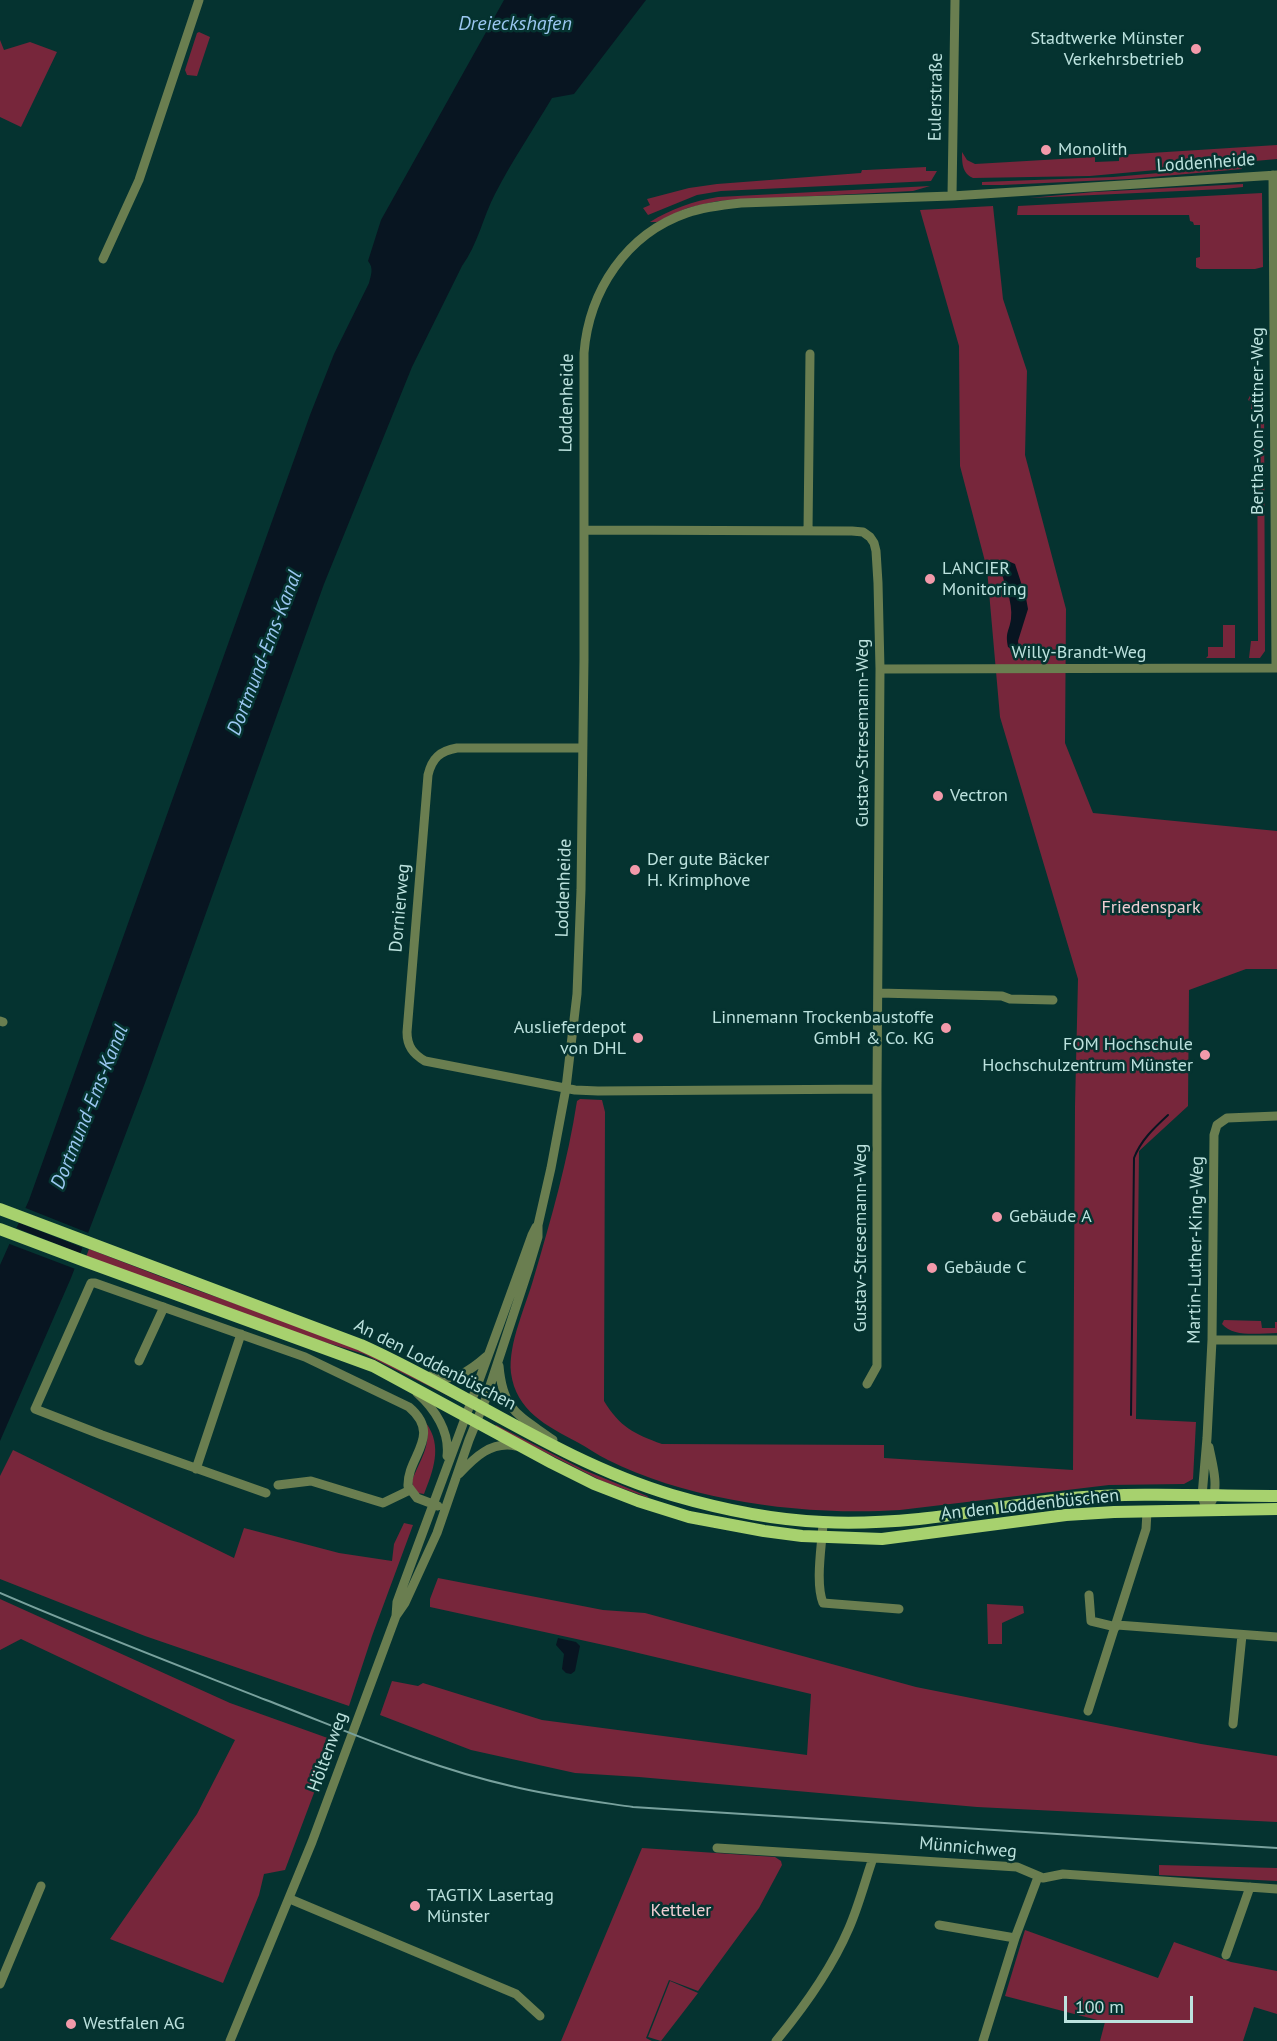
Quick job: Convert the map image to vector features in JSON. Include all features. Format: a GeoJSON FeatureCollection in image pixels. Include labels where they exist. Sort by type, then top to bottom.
{"type":"FeatureCollection","features":[{"type":"Feature","properties":{"kind":"main road","name":"An den Loddenbüschen"},"geometry":{"type":"LineString","coordinates":[[0,1209],[369,1349],[419,1372],[575,1458],[672,1495],[768,1516],[823,1522],[920,1519],[1071,1498],[1277,1496]]}},
{"type":"Feature","properties":{"kind":"main road","name":"An den Loddenbüschen"},"geometry":{"type":"LineString","coordinates":[[3,1230],[361,1361],[402,1380],[594,1484],[689,1517],[764,1531],[822,1538],[882,1539],[1066,1515],[1277,1509]]}},
{"type":"Feature","properties":{"kind":"street"},"geometry":{"type":"LineString","coordinates":[[103,259],[137,185],[198,0]]}},
{"type":"Feature","properties":{"kind":"street","name":"Eulerstraße"},"geometry":{"type":"LineString","coordinates":[[952,195],[955,0]]}},
{"type":"Feature","properties":{"kind":"street","name":"Loddenheide"},"geometry":{"type":"LineString","coordinates":[[471,1419],[498,1360],[538,1237],[538,1225],[566,1088],[577,994],[581,890],[585,335],[598,294],[618,263],[646,234],[664,223],[686,213],[712,206],[952,195],[1275,175]]}},
{"type":"Feature","properties":{"kind":"street","name":"Bertha-von-Suttner-Weg"},"geometry":{"type":"LineString","coordinates":[[1275,175],[1276,668]]}},
{"type":"Feature","properties":{"kind":"street"},"geometry":{"type":"LineString","coordinates":[[808,531],[810,354]]}},
{"type":"Feature","properties":{"kind":"street","name":"Gustav-Stresemann-Weg"},"geometry":{"type":"LineString","coordinates":[[584,530],[863,532],[874,543],[878,574],[880,669],[877,1366],[867,1384]]}},
{"type":"Feature","properties":{"kind":"street","name":"Willy-Brandt-Weg"},"geometry":{"type":"LineString","coordinates":[[880,669],[1276,668]]}},
{"type":"Feature","properties":{"kind":"street","name":"Dornierweg"},"geometry":{"type":"LineString","coordinates":[[566,1088],[425,1061],[411,1049],[407,1041],[407,1032],[430,765],[440,753],[457,748],[582,748]]}},
{"type":"Feature","properties":{"kind":"street"},"geometry":{"type":"LineString","coordinates":[[878,993],[1002,996],[1010,999],[1053,1000]]}},
{"type":"Feature","properties":{"kind":"street"},"geometry":{"type":"LineString","coordinates":[[566,1088],[598,1091],[877,1089]]}},
{"type":"Feature","properties":{"kind":"street","name":"Martin-Luther-King-Weg"},"geometry":{"type":"LineString","coordinates":[[1207,1511],[1215,1129],[1220,1121],[1227,1118],[1277,1116]]}},
{"type":"Feature","properties":{"kind":"street","name":"Loddenheide"},"geometry":{"type":"LineString","coordinates":[[477,1405],[489,1354],[532,1235],[538,1225]]}},
{"type":"Feature","properties":{"kind":"street"},"geometry":{"type":"LineString","coordinates":[[266,1493],[35,1409],[91,1283],[241,1334],[325,1366],[400,1402],[414,1411],[422,1425],[424,1436],[422,1448],[408,1477],[410,1490],[417,1498],[446,1509]]}},
{"type":"Feature","properties":{"kind":"street"},"geometry":{"type":"LineString","coordinates":[[139,1361],[164,1307]]}},
{"type":"Feature","properties":{"kind":"street"},"geometry":{"type":"LineString","coordinates":[[196,1468],[241,1334]]}},
{"type":"Feature","properties":{"kind":"street"},"geometry":{"type":"LineString","coordinates":[[1212,1340],[1277,1340]]}},
{"type":"Feature","properties":{"kind":"street"},"geometry":{"type":"LineString","coordinates":[[419,1372],[443,1379],[454,1377],[465,1373],[489,1354]]}},
{"type":"Feature","properties":{"kind":"street"},"geometry":{"type":"LineString","coordinates":[[498,1360],[504,1393],[514,1412],[575,1458]]}},
{"type":"Feature","properties":{"kind":"street","name":"Höltenweg"},"geometry":{"type":"LineString","coordinates":[[402,1380],[421,1396],[437,1415],[446,1439],[448,1451],[446,1468]]}},
{"type":"Feature","properties":{"kind":"street","name":"Höltenweg"},"geometry":{"type":"LineString","coordinates":[[396,1616],[397,1602],[446,1468],[471,1419]]}},
{"type":"Feature","properties":{"kind":"street","name":"Höltenweg"},"geometry":{"type":"LineString","coordinates":[[230,2041],[290,1899],[396,1616],[405,1603],[421,1569],[446,1509],[457,1477],[471,1419]]}},
{"type":"Feature","properties":{"kind":"street","name":"Höltenweg"},"geometry":{"type":"LineString","coordinates":[[457,1477],[479,1455],[493,1447],[507,1444],[524,1448]]}},
{"type":"Feature","properties":{"kind":"street"},"geometry":{"type":"LineString","coordinates":[[278,1485],[311,1481],[383,1503],[410,1490]]}},
{"type":"Feature","properties":{"kind":"street"},"geometry":{"type":"LineString","coordinates":[[1088,1712],[1146,1529],[1147,1512]]}},
{"type":"Feature","properties":{"kind":"street"},"geometry":{"type":"LineString","coordinates":[[823,1522],[820,1587],[823,1603],[899,1609]]}},
{"type":"Feature","properties":{"kind":"street"},"geometry":{"type":"LineString","coordinates":[[1089,1595],[1091,1621],[1117,1626],[1277,1637]]}},
{"type":"Feature","properties":{"kind":"street"},"geometry":{"type":"LineString","coordinates":[[1233,1724],[1242,1635]]}},
{"type":"Feature","properties":{"kind":"street","name":"Münnichweg"},"geometry":{"type":"LineString","coordinates":[[717,1848],[1017,1867],[1043,1878],[1063,1874],[1277,1889]]}},
{"type":"Feature","properties":{"kind":"street"},"geometry":{"type":"LineString","coordinates":[[776,2041],[810,1998],[832,1962],[853,1917],[873,1858]]}},
{"type":"Feature","properties":{"kind":"street"},"geometry":{"type":"LineString","coordinates":[[983,2041],[1015,1938],[1038,1877]]}},
{"type":"Feature","properties":{"kind":"street"},"geometry":{"type":"LineString","coordinates":[[0,1984],[41,1886]]}},
{"type":"Feature","properties":{"kind":"street"},"geometry":{"type":"LineString","coordinates":[[1226,1955],[1250,1887]]}},
{"type":"Feature","properties":{"kind":"street"},"geometry":{"type":"LineString","coordinates":[[290,1899],[516,1994],[540,2016]]}},
{"type":"Feature","properties":{"kind":"street"},"geometry":{"type":"LineString","coordinates":[[939,1925],[1015,1938]]}},
{"type":"Feature","properties":{"kind":"green space"},"geometry":{"type":"Polygon","coordinates":[[[199,32],[210,37],[197,76],[187,75],[185,70],[199,32]]]}},
{"type":"Feature","properties":{"kind":"green space"},"geometry":{"type":"Polygon","coordinates":[[[0,40],[4,50],[30,42],[57,52],[21,127],[0,117],[0,40]]]}},
{"type":"Feature","properties":{"kind":"green space"},"geometry":{"type":"Polygon","coordinates":[[[1277,145],[1277,159],[1090,176],[973,178],[963,167],[962,160],[962,152],[967,160],[975,164],[1095,157],[1095,162],[1119,161],[1119,155],[1277,145]]]}},
{"type":"Feature","properties":{"kind":"green space"},"geometry":{"type":"Polygon","coordinates":[[[1239,166],[1242,169],[1130,179],[982,185],[982,182],[1113,177],[1239,166]]]}},
{"type":"Feature","properties":{"kind":"green space"},"geometry":{"type":"Polygon","coordinates":[[[926,167],[926,171],[937,171],[931,181],[721,191],[697,195],[648,215],[643,208],[650,205],[647,199],[689,188],[861,173],[862,170],[926,167]]]}},
{"type":"Feature","properties":{"kind":"green space"},"geometry":{"type":"Polygon","coordinates":[[[1243,184],[1243,187],[1224,189],[1029,198],[1094,192],[1243,184]]]}},
{"type":"Feature","properties":{"kind":"green space"},"geometry":{"type":"Polygon","coordinates":[[[930,186],[913,191],[718,201],[687,208],[657,222],[650,222],[682,206],[718,197],[930,186]]]}},
{"type":"Feature","properties":{"kind":"green space"},"geometry":{"type":"Polygon","coordinates":[[[1262,193],[1263,267],[1255,269],[1200,269],[1196,267],[1196,258],[1200,257],[1200,225],[1194,225],[1189,215],[1017,215],[1018,206],[1262,193]]]}},
{"type":"Feature","properties":{"kind":"green space","name":"Friedenspark"},"geometry":{"type":"Polygon","coordinates":[[[993,206],[1003,299],[1027,371],[1025,455],[1066,609],[1065,743],[1093,813],[1277,831],[1277,969],[1246,969],[1189,990],[1188,1106],[1139,1151],[1136,1419],[1196,1422],[1193,1479],[1184,1484],[1109,1485],[900,1510],[827,1511],[751,1503],[713,1496],[641,1474],[604,1458],[535,1416],[519,1398],[514,1386],[511,1373],[512,1349],[553,1211],[577,1101],[580,1099],[602,1100],[605,1112],[604,1401],[622,1423],[643,1437],[662,1444],[884,1445],[884,1458],[1073,1470],[1078,979],[1000,717],[987,569],[960,466],[959,346],[920,210],[993,206]]]}},
{"type":"Feature","properties":{"kind":"green space"},"geometry":{"type":"Polygon","coordinates":[[[1251,393],[1264,393],[1265,651],[1260,658],[1249,658],[1251,641],[1258,641],[1257,410],[1251,409],[1251,402],[1248,400],[1251,393]]]}},
{"type":"Feature","properties":{"kind":"green space"},"geometry":{"type":"Polygon","coordinates":[[[1223,625],[1235,625],[1235,658],[1206,658],[1208,647],[1223,647],[1223,625]]]}},
{"type":"Feature","properties":{"kind":"green space"},"geometry":{"type":"Polygon","coordinates":[[[89,1249],[316,1332],[389,1363],[459,1401],[364,1354],[311,1338],[86,1257],[89,1249]]]}},
{"type":"Feature","properties":{"kind":"green space"},"geometry":{"type":"Polygon","coordinates":[[[1224,1320],[1261,1321],[1262,1328],[1275,1328],[1275,1322],[1277,1322],[1277,1333],[1240,1333],[1222,1324],[1224,1320]]]}},
{"type":"Feature","properties":{"kind":"green space"},"geometry":{"type":"Polygon","coordinates":[[[426,1423],[434,1441],[435,1458],[424,1494],[418,1493],[412,1481],[426,1446],[426,1423]]]}},
{"type":"Feature","properties":{"kind":"green space"},"geometry":{"type":"Polygon","coordinates":[[[496,1425],[584,1470],[649,1498],[602,1481],[495,1427],[496,1425]]]}},
{"type":"Feature","properties":{"kind":"green space"},"geometry":{"type":"Polygon","coordinates":[[[13,1450],[234,1558],[244,1528],[339,1553],[392,1561],[394,1544],[404,1523],[413,1525],[349,1706],[145,1636],[0,1579],[0,1476],[13,1450]]]}},
{"type":"Feature","properties":{"kind":"green space"},"geometry":{"type":"Polygon","coordinates":[[[438,1578],[603,1610],[645,1613],[916,1687],[1201,1744],[1277,1756],[1277,1822],[977,1807],[575,1773],[471,1750],[380,1715],[392,1681],[418,1686],[423,1683],[542,1720],[807,1755],[811,1694],[430,1607],[430,1599],[438,1578]]]}},
{"type":"Feature","properties":{"kind":"green space"},"geometry":{"type":"Polygon","coordinates":[[[0,1599],[230,1703],[336,1741],[329,1753],[285,1870],[264,1874],[259,1895],[223,1983],[110,1939],[197,1814],[235,1740],[21,1639],[0,1650],[0,1599]]]}},
{"type":"Feature","properties":{"kind":"green space"},"geometry":{"type":"Polygon","coordinates":[[[987,1604],[1023,1606],[1024,1613],[1002,1623],[1002,1644],[988,1644],[987,1604]]]}},
{"type":"Feature","properties":{"kind":"green space","name":"Ketteler"},"geometry":{"type":"Polygon","coordinates":[[[642,1848],[775,1857],[781,1861],[782,1865],[759,1908],[698,1991],[669,1980],[646,2038],[652,2041],[561,2041],[642,1848]]]}},
{"type":"Feature","properties":{"kind":"green space"},"geometry":{"type":"Polygon","coordinates":[[[1159,1865],[1277,1868],[1277,1881],[1159,1875],[1159,1865]]]}},
{"type":"Feature","properties":{"kind":"green space"},"geometry":{"type":"Polygon","coordinates":[[[1025,1930],[1158,1978],[1174,1942],[1231,1962],[1277,1971],[1277,2014],[1254,2007],[1243,2041],[1100,2041],[1105,2022],[1005,1996],[1025,1930]]]}},
{"type":"Feature","properties":{"kind":"green space"},"geometry":{"type":"Polygon","coordinates":[[[670,1981],[698,1993],[661,2041],[648,2037],[670,1981]]]}},
{"type":"Feature","properties":{"kind":"water"},"geometry":{"type":"Polygon","coordinates":[[[504,0],[646,0],[574,94],[552,98],[495,194],[472,249],[412,367],[324,584],[145,1083],[71,1278],[0,1441],[0,1265],[29,1200],[310,415],[334,354],[369,283],[371,269],[368,261],[381,220],[504,0]]]}},
{"type":"Feature","properties":{"kind":"water"},"geometry":{"type":"Polygon","coordinates":[[[1008,561],[1015,564],[1028,609],[1017,652],[1008,647],[1007,642],[1011,606],[1000,567],[1008,561]]]}},
{"type":"Feature","properties":{"kind":"water"},"geometry":{"type":"Polygon","coordinates":[[[558,1638],[576,1642],[580,1646],[575,1671],[571,1674],[562,1669],[564,1654],[556,1645],[558,1638]]]}},
{"type":"Feature","properties":{"kind":"pier"},"geometry":{"type":"Polygon","coordinates":[[[23,1207],[91,1234],[86,1249],[17,1222],[23,1207]]]}},
{"type":"Feature","properties":{"kind":"pier"},"geometry":{"type":"Polygon","coordinates":[[[14,1227],[84,1255],[78,1270],[7,1243],[14,1227]]]}},
{"type":"Feature","properties":{"kind":"waterway"},"geometry":{"type":"LineString","coordinates":[[1131,1415],[1134,1158],[1144,1140],[1168,1115]]}},
{"type":"Feature","properties":{"kind":"railway"},"geometry":{"type":"LineString","coordinates":[[0,1593],[387,1748],[449,1769],[541,1793],[633,1807],[1277,1848]]}},
{"type":"Feature","properties":{"kind":"place","name":"Stadtwerke Münster Verkehrsbetrieb"},"geometry":{"type":"Point","coordinates":[1196,49]}},
{"type":"Feature","properties":{"kind":"place","name":"Monolith"},"geometry":{"type":"Point","coordinates":[1046,150]}},
{"type":"Feature","properties":{"kind":"place","name":"LANCIER Monitoring"},"geometry":{"type":"Point","coordinates":[930,579]}},
{"type":"Feature","properties":{"kind":"place","name":"Vectron"},"geometry":{"type":"Point","coordinates":[938,796]}},
{"type":"Feature","properties":{"kind":"place","name":"Der gute Bäcker H. Krimphove"},"geometry":{"type":"Point","coordinates":[635,870]}},
{"type":"Feature","properties":{"kind":"place","name":"Linnemann Trockenbaustoffe GmbH & Co. KG"},"geometry":{"type":"Point","coordinates":[946,1028]}},
{"type":"Feature","properties":{"kind":"place","name":"Auslieferdepot von DHL"},"geometry":{"type":"Point","coordinates":[638,1038]}},
{"type":"Feature","properties":{"kind":"place","name":"FOM Hochschule Hochschulzentrum Münster"},"geometry":{"type":"Point","coordinates":[1205,1055]}},
{"type":"Feature","properties":{"kind":"place","name":"Gebäude A"},"geometry":{"type":"Point","coordinates":[997,1217]}},
{"type":"Feature","properties":{"kind":"place","name":"Gebäude C"},"geometry":{"type":"Point","coordinates":[932,1268]}},
{"type":"Feature","properties":{"kind":"place","name":"TAGTIX Lasertag Münster"},"geometry":{"type":"Point","coordinates":[415,1906]}},
{"type":"Feature","properties":{"kind":"place","name":"Westfalen AG"},"geometry":{"type":"Point","coordinates":[71,2024]}},
{"type":"Feature","properties":{"kind":"water label","name":"Dreieckshafen"},"geometry":{"type":"Point","coordinates":[515,24]}},
{"type":"Feature","properties":{"kind":"water label","name":"Dortmund-Ems-Kanal"},"geometry":{"type":"Point","coordinates":[265,653]}},
{"type":"Feature","properties":{"kind":"water label","name":"Dortmund-Ems-Kanal"},"geometry":{"type":"Point","coordinates":[90,1107]}}]}
